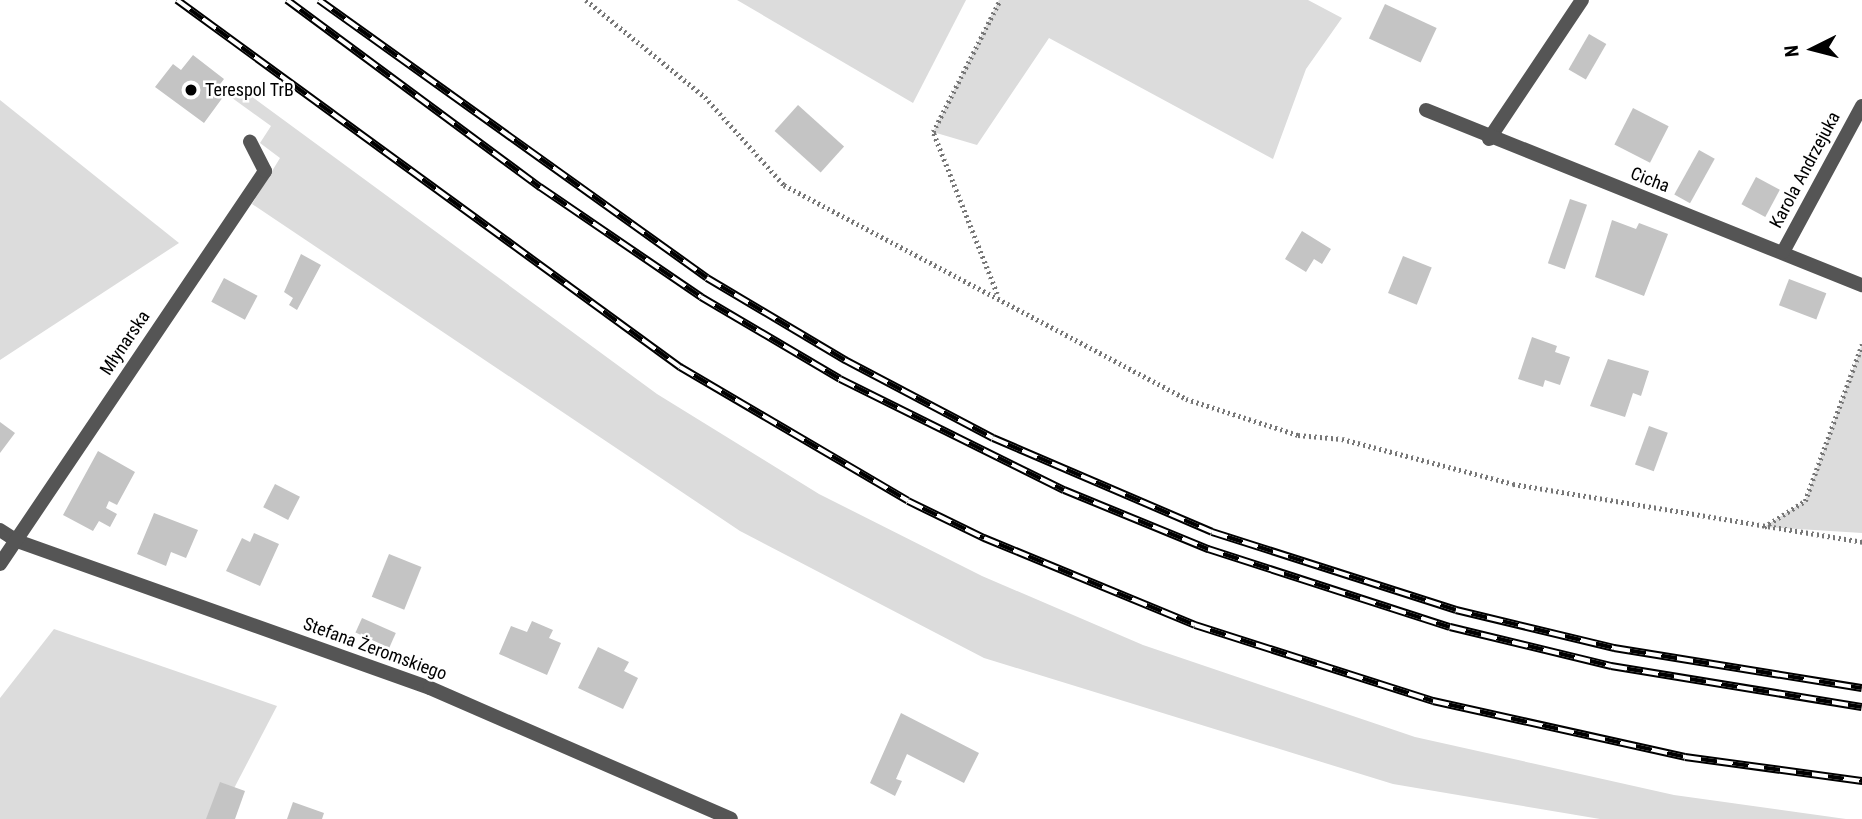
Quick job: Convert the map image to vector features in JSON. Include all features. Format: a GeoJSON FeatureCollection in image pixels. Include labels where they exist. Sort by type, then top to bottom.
{"type":"FeatureCollection","features":[{"type":"Feature","properties":{"kind":"street"},"geometry":{"type":"LineString","coordinates":[[1489,139],[1582,0]]}},
{"type":"Feature","properties":{"kind":"street","name":"Karola Andrzejuka"},"geometry":{"type":"LineString","coordinates":[[1783,252],[1862,106]]}},
{"type":"Feature","properties":{"kind":"street","name":"Cicha"},"geometry":{"type":"LineString","coordinates":[[1426,110],[1489,139],[1862,285]]}},
{"type":"Feature","properties":{"kind":"street","name":"Młynarska"},"geometry":{"type":"LineString","coordinates":[[0,565],[265,171],[250,142]]}},
{"type":"Feature","properties":{"kind":"street","name":"Stefana Żeromskiego"},"geometry":{"type":"LineString","coordinates":[[0,530],[17,541],[430,688],[731,819]]}},
{"type":"Feature","properties":{"kind":"path"},"geometry":{"type":"LineString","coordinates":[[586,0],[705,97],[784,184],[997,295],[1186,399],[1298,435],[1342,439],[1513,484],[1862,542]]}},
{"type":"Feature","properties":{"kind":"path"},"geometry":{"type":"LineString","coordinates":[[997,295],[933,132],[1000,0]]}},
{"type":"Feature","properties":{"kind":"path"},"geometry":{"type":"LineString","coordinates":[[1764,527],[1805,501],[1862,344]]}},
{"type":"Feature","properties":{"kind":"shaded area"},"geometry":{"type":"Polygon","coordinates":[[[737,0],[966,0],[913,103],[737,0]]]}},
{"type":"Feature","properties":{"kind":"shaded area"},"geometry":{"type":"Polygon","coordinates":[[[999,0],[1308,0],[1342,18],[1306,69],[1273,159],[1049,38],[977,145],[933,132],[999,0]]]}},
{"type":"Feature","properties":{"kind":"shaded area"},"geometry":{"type":"Polygon","coordinates":[[[236,85],[657,394],[819,494],[982,576],[1143,645],[1415,737],[1674,795],[1846,819],[1600,819],[1393,784],[984,658],[740,531],[252,204],[280,158],[260,143],[271,126],[228,95],[236,85]]]}},
{"type":"Feature","properties":{"kind":"shaded area"},"geometry":{"type":"Polygon","coordinates":[[[0,100],[179,243],[0,360],[0,100]]]}},
{"type":"Feature","properties":{"kind":"shaded area"},"geometry":{"type":"Polygon","coordinates":[[[1862,344],[1862,533],[1764,527],[1805,501],[1862,344]]]}},
{"type":"Feature","properties":{"kind":"shaded area"},"geometry":{"type":"Polygon","coordinates":[[[54,629],[277,706],[218,819],[0,819],[0,698],[54,629]]]}},
{"type":"Feature","properties":{"kind":"building"},"geometry":{"type":"Polygon","coordinates":[[[1385,4],[1437,28],[1421,63],[1369,38],[1385,4]]]}},
{"type":"Feature","properties":{"kind":"building"},"geometry":{"type":"Polygon","coordinates":[[[1589,34],[1606,44],[1586,80],[1568,70],[1589,34]]]}},
{"type":"Feature","properties":{"kind":"building","name":"Terespol TrB"},"geometry":{"type":"Polygon","coordinates":[[[193,55],[224,79],[218,87],[226,93],[204,123],[155,87],[173,64],[181,70],[193,55]]]}},
{"type":"Feature","properties":{"kind":"building"},"geometry":{"type":"Polygon","coordinates":[[[798,105],[844,146],[821,172],[775,131],[798,105]]]}},
{"type":"Feature","properties":{"kind":"building"},"geometry":{"type":"Polygon","coordinates":[[[1633,108],[1669,126],[1650,163],[1614,145],[1633,108]]]}},
{"type":"Feature","properties":{"kind":"building"},"geometry":{"type":"Polygon","coordinates":[[[1699,150],[1715,159],[1690,203],[1674,195],[1699,150]]]}},
{"type":"Feature","properties":{"kind":"building"},"geometry":{"type":"Polygon","coordinates":[[[1756,177],[1780,190],[1765,217],[1741,204],[1756,177]]]}},
{"type":"Feature","properties":{"kind":"building"},"geometry":{"type":"Polygon","coordinates":[[[1570,199],[1587,205],[1565,269],[1548,263],[1570,199]]]}},
{"type":"Feature","properties":{"kind":"building"},"geometry":{"type":"Polygon","coordinates":[[[1612,220],[1636,229],[1639,223],[1668,234],[1644,296],[1595,277],[1612,220]]]}},
{"type":"Feature","properties":{"kind":"building"},"geometry":{"type":"Polygon","coordinates":[[[1302,231],[1331,249],[1322,264],[1314,259],[1306,272],[1285,259],[1302,231]]]}},
{"type":"Feature","properties":{"kind":"building"},"geometry":{"type":"Polygon","coordinates":[[[301,254],[321,265],[297,310],[289,305],[293,298],[284,292],[301,254]]]}},
{"type":"Feature","properties":{"kind":"building"},"geometry":{"type":"Polygon","coordinates":[[[1403,256],[1432,268],[1417,305],[1388,293],[1403,256]]]}},
{"type":"Feature","properties":{"kind":"building"},"geometry":{"type":"Polygon","coordinates":[[[224,278],[258,296],[245,320],[211,302],[224,278]]]}},
{"type":"Feature","properties":{"kind":"building"},"geometry":{"type":"Polygon","coordinates":[[[1789,279],[1826,293],[1816,319],[1779,305],[1789,279]]]}},
{"type":"Feature","properties":{"kind":"building"},"geometry":{"type":"Polygon","coordinates":[[[1532,337],[1557,346],[1555,352],[1570,357],[1560,385],[1545,380],[1543,387],[1518,379],[1532,337]]]}},
{"type":"Feature","properties":{"kind":"building"},"geometry":{"type":"Polygon","coordinates":[[[1608,359],[1649,371],[1641,396],[1633,393],[1625,417],[1590,406],[1608,359]]]}},
{"type":"Feature","properties":{"kind":"building"},"geometry":{"type":"Polygon","coordinates":[[[0,422],[15,433],[0,453],[0,422]]]}},
{"type":"Feature","properties":{"kind":"building"},"geometry":{"type":"Polygon","coordinates":[[[1649,426],[1668,433],[1654,471],[1635,465],[1649,426]]]}},
{"type":"Feature","properties":{"kind":"building"},"geometry":{"type":"Polygon","coordinates":[[[98,451],[135,472],[117,505],[109,501],[106,508],[117,514],[110,527],[99,521],[93,531],[63,515],[98,451]]]}},
{"type":"Feature","properties":{"kind":"building"},"geometry":{"type":"Polygon","coordinates":[[[275,484],[300,497],[288,520],[263,507],[275,484]]]}},
{"type":"Feature","properties":{"kind":"building"},"geometry":{"type":"Polygon","coordinates":[[[154,513],[198,530],[186,558],[171,552],[166,566],[137,554],[154,513]]]}},
{"type":"Feature","properties":{"kind":"building"},"geometry":{"type":"Polygon","coordinates":[[[254,533],[279,544],[260,586],[226,571],[242,538],[250,542],[254,533]]]}},
{"type":"Feature","properties":{"kind":"building"},"geometry":{"type":"Polygon","coordinates":[[[389,554],[421,567],[404,610],[372,597],[389,554]]]}},
{"type":"Feature","properties":{"kind":"building"},"geometry":{"type":"Polygon","coordinates":[[[362,618],[396,633],[389,648],[355,633],[362,618]]]}},
{"type":"Feature","properties":{"kind":"building"},"geometry":{"type":"Polygon","coordinates":[[[532,621],[553,630],[549,638],[561,643],[547,675],[499,654],[511,626],[527,632],[532,621]]]}},
{"type":"Feature","properties":{"kind":"building"},"geometry":{"type":"Polygon","coordinates":[[[598,647],[629,662],[624,671],[638,678],[623,709],[578,688],[598,647]]]}},
{"type":"Feature","properties":{"kind":"building"},"geometry":{"type":"Polygon","coordinates":[[[901,713],[979,753],[964,783],[907,754],[896,779],[902,781],[895,796],[870,783],[901,713]]]}},
{"type":"Feature","properties":{"kind":"building"},"geometry":{"type":"Polygon","coordinates":[[[220,782],[245,791],[235,819],[206,819],[220,782]]]}},
{"type":"Feature","properties":{"kind":"building"},"geometry":{"type":"Polygon","coordinates":[[[293,802],[324,813],[322,819],[287,819],[293,802]]]}},
{"type":"Feature","properties":{"kind":"railway"},"geometry":{"type":"LineString","coordinates":[[177,0],[680,367],[908,501],[984,538],[1195,625],[1433,701],[1685,757],[1862,781]]}},
{"type":"Feature","properties":{"kind":"railway"},"geometry":{"type":"LineString","coordinates":[[287,0],[540,187],[701,297],[840,379],[1064,490],[1208,549],[1450,627],[1611,666],[1862,707]]}},
{"type":"Feature","properties":{"kind":"railway"},"geometry":{"type":"LineString","coordinates":[[319,0],[707,278],[845,360],[993,438],[1212,532],[1456,610],[1614,648],[1862,688]]}},
{"type":"Feature","properties":{"kind":"place","name":"Terespol TrB"},"geometry":{"type":"Point","coordinates":[191,90]}}]}
